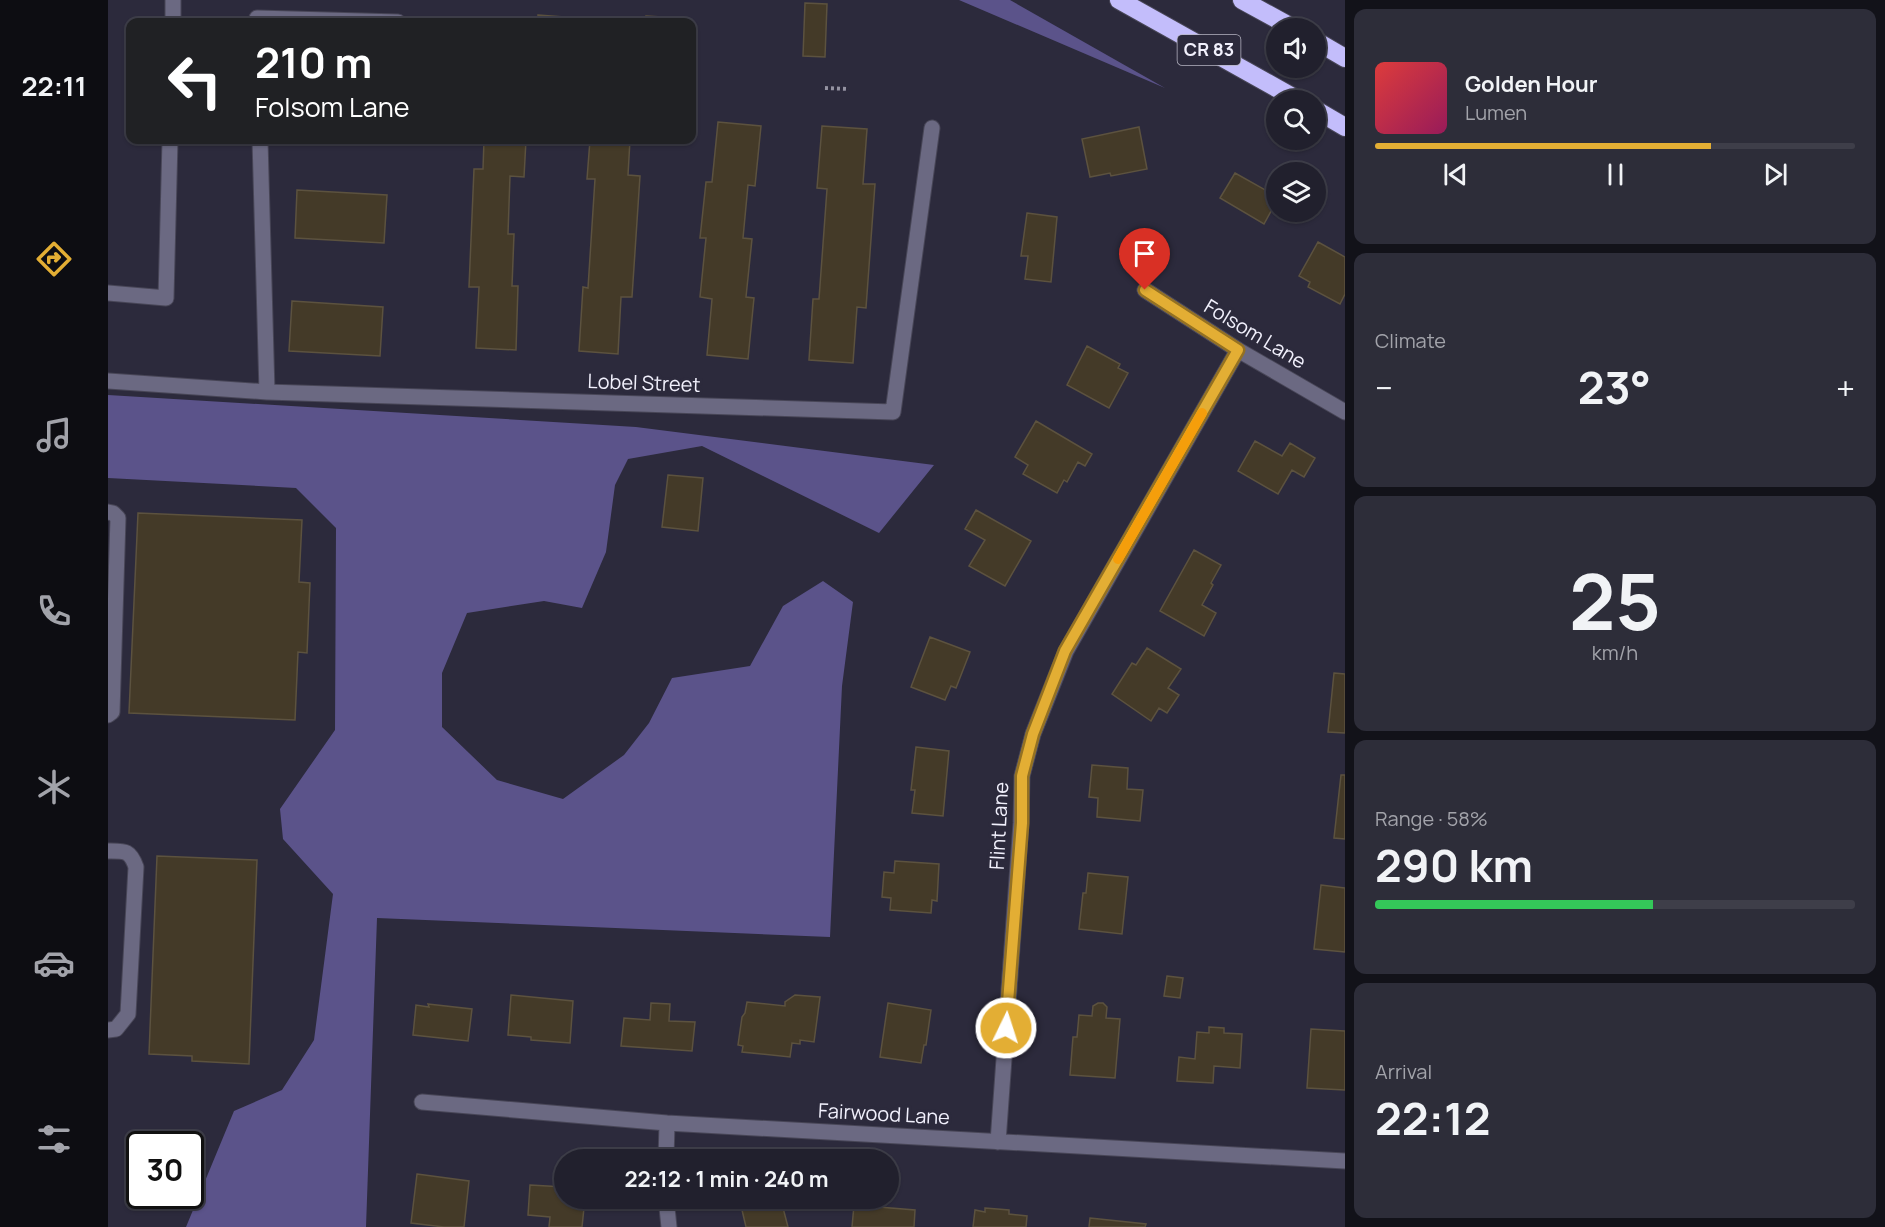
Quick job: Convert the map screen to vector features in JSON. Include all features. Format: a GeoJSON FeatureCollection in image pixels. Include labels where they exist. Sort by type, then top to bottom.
{"type":"FeatureCollection","features":[{"type":"Feature","properties":{"kind":"highway","name":"CR 83"},"geometry":{"type":"LineString","coordinates":[[1119,0],[1280,90]]}},
{"type":"Feature","properties":{"kind":"highway"},"geometry":{"type":"LineString","coordinates":[[1242,0],[1275,18]]}},
{"type":"Feature","properties":{"kind":"highway"},"geometry":{"type":"LineString","coordinates":[[1326,47],[1345,58]]}},
{"type":"Feature","properties":{"kind":"highway"},"geometry":{"type":"LineString","coordinates":[[1326,116],[1345,127]]}},
{"type":"Feature","properties":{"kind":"street"},"geometry":{"type":"LineString","coordinates":[[172,18],[173,0]]}},
{"type":"Feature","properties":{"kind":"street","name":"Lobel Street"},"geometry":{"type":"LineString","coordinates":[[108,381],[267,392],[893,412],[932,128]]}},
{"type":"Feature","properties":{"kind":"street"},"geometry":{"type":"LineString","coordinates":[[108,293],[166,298],[170,144]]}},
{"type":"Feature","properties":{"kind":"street"},"geometry":{"type":"LineString","coordinates":[[260,144],[267,392]]}},
{"type":"Feature","properties":{"kind":"street","name":"Folsom Lane"},"geometry":{"type":"LineString","coordinates":[[1145,290],[1238,350],[1345,412]]}},
{"type":"Feature","properties":{"kind":"street","name":"Flint Lane"},"geometry":{"type":"LineString","coordinates":[[998,1142],[1022,823],[1022,776],[1033,734],[1065,651],[1238,350]]}},
{"type":"Feature","properties":{"kind":"street"},"geometry":{"type":"LineString","coordinates":[[108,512],[118,518],[112,641],[112,712],[108,715]]}},
{"type":"Feature","properties":{"kind":"street"},"geometry":{"type":"LineString","coordinates":[[108,851],[124,852],[132,857],[136,867],[128,1014],[116,1029],[108,1030]]}},
{"type":"Feature","properties":{"kind":"street","name":"Fairwood Lane"},"geometry":{"type":"LineString","coordinates":[[422,1102],[667,1123],[1345,1161]]}},
{"type":"Feature","properties":{"kind":"street"},"geometry":{"type":"LineString","coordinates":[[666,1149],[667,1123]]}},
{"type":"Feature","properties":{"kind":"street"},"geometry":{"type":"LineString","coordinates":[[667,1209],[669,1227]]}},
{"type":"Feature","properties":{"kind":"path"},"geometry":{"type":"LineString","coordinates":[[825,88],[849,89]]}},
{"type":"Feature","properties":{"kind":"shaded area"},"geometry":{"type":"Polygon","coordinates":[[[959,0],[1010,0],[1165,88],[959,0]]]}},
{"type":"Feature","properties":{"kind":"shaded area"},"geometry":{"type":"Polygon","coordinates":[[[108,395],[636,427],[934,465],[879,533],[702,446],[628,459],[615,485],[606,552],[582,608],[544,601],[467,613],[442,673],[442,727],[497,780],[563,799],[624,755],[649,723],[672,678],[750,666],[783,606],[823,581],[853,602],[842,686],[830,937],[377,918],[366,1227],[186,1227],[193,1209],[204,1209],[204,1184],[234,1111],[282,1090],[314,1040],[333,894],[283,839],[280,809],[335,730],[336,528],[296,488],[108,478],[108,395]]]}},
{"type":"Feature","properties":{"kind":"building"},"geometry":{"type":"Polygon","coordinates":[[[805,3],[827,4],[825,57],[803,56],[805,3]]]}},
{"type":"Feature","properties":{"kind":"building"},"geometry":{"type":"Polygon","coordinates":[[[538,15],[578,18],[538,18],[538,15]]]}},
{"type":"Feature","properties":{"kind":"building"},"geometry":{"type":"Polygon","coordinates":[[[646,16],[678,18],[646,18],[646,16]]]}},
{"type":"Feature","properties":{"kind":"building"},"geometry":{"type":"Polygon","coordinates":[[[718,122],[761,126],[755,186],[748,185],[743,238],[752,239],[746,297],[754,298],[748,359],[707,355],[712,299],[700,297],[706,238],[700,238],[706,182],[712,182],[718,122]]]}},
{"type":"Feature","properties":{"kind":"building"},"geometry":{"type":"Polygon","coordinates":[[[822,126],[867,129],[863,184],[875,184],[866,308],[857,307],[853,363],[809,360],[813,299],[819,299],[827,189],[817,188],[822,126]]]}},
{"type":"Feature","properties":{"kind":"building"},"geometry":{"type":"Polygon","coordinates":[[[1139,127],[1147,169],[1111,176],[1110,173],[1090,177],[1082,139],[1139,127]]]}},
{"type":"Feature","properties":{"kind":"building"},"geometry":{"type":"Polygon","coordinates":[[[484,144],[526,144],[524,177],[510,176],[508,234],[514,234],[512,286],[518,286],[516,350],[476,348],[479,287],[469,287],[474,169],[483,169],[484,144]]]}},
{"type":"Feature","properties":{"kind":"building"},"geometry":{"type":"Polygon","coordinates":[[[590,144],[630,144],[628,175],[640,176],[632,297],[621,297],[618,354],[579,351],[583,287],[588,288],[595,179],[587,179],[590,144]]]}},
{"type":"Feature","properties":{"kind":"building"},"geometry":{"type":"Polygon","coordinates":[[[1235,173],[1266,190],[1266,220],[1264,224],[1220,198],[1235,173]]]}},
{"type":"Feature","properties":{"kind":"building"},"geometry":{"type":"Polygon","coordinates":[[[297,190],[387,195],[384,243],[295,238],[297,190]]]}},
{"type":"Feature","properties":{"kind":"building"},"geometry":{"type":"Polygon","coordinates":[[[1027,213],[1057,217],[1051,282],[1025,279],[1028,256],[1021,256],[1027,213]]]}},
{"type":"Feature","properties":{"kind":"building"},"geometry":{"type":"Polygon","coordinates":[[[1318,242],[1345,257],[1345,294],[1340,304],[1308,287],[1310,282],[1299,276],[1318,242]]]}},
{"type":"Feature","properties":{"kind":"building"},"geometry":{"type":"Polygon","coordinates":[[[292,301],[383,307],[380,356],[289,351],[292,301]]]}},
{"type":"Feature","properties":{"kind":"building"},"geometry":{"type":"Polygon","coordinates":[[[1087,346],[1120,364],[1118,368],[1128,373],[1109,408],[1067,385],[1087,346]]]}},
{"type":"Feature","properties":{"kind":"building"},"geometry":{"type":"Polygon","coordinates":[[[1036,421],[1092,454],[1085,466],[1078,462],[1067,482],[1064,480],[1057,493],[1023,474],[1028,465],[1015,457],[1036,421]]]}},
{"type":"Feature","properties":{"kind":"building"},"geometry":{"type":"Polygon","coordinates":[[[1255,441],[1282,456],[1290,443],[1315,458],[1304,477],[1292,470],[1278,494],[1238,471],[1255,441]]]}},
{"type":"Feature","properties":{"kind":"building"},"geometry":{"type":"Polygon","coordinates":[[[668,475],[703,478],[698,531],[662,527],[668,475]]]}},
{"type":"Feature","properties":{"kind":"building"},"geometry":{"type":"Polygon","coordinates":[[[976,510],[1031,541],[1005,586],[969,566],[985,540],[965,529],[976,510]]]}},
{"type":"Feature","properties":{"kind":"building"},"geometry":{"type":"Polygon","coordinates":[[[138,513],[302,520],[299,582],[310,583],[307,653],[298,652],[295,720],[129,713],[138,513]]]}},
{"type":"Feature","properties":{"kind":"building"},"geometry":{"type":"Polygon","coordinates":[[[1194,550],[1221,565],[1202,605],[1216,613],[1204,636],[1160,611],[1194,550]]]}},
{"type":"Feature","properties":{"kind":"building"},"geometry":{"type":"Polygon","coordinates":[[[930,637],[970,652],[956,688],[951,686],[945,700],[911,687],[930,637]]]}},
{"type":"Feature","properties":{"kind":"building"},"geometry":{"type":"Polygon","coordinates":[[[1147,648],[1181,669],[1168,688],[1179,695],[1167,713],[1159,708],[1151,721],[1112,694],[1132,663],[1136,665],[1147,648]]]}},
{"type":"Feature","properties":{"kind":"building"},"geometry":{"type":"Polygon","coordinates":[[[1334,673],[1345,674],[1345,733],[1328,732],[1334,673]]]}},
{"type":"Feature","properties":{"kind":"building"},"geometry":{"type":"Polygon","coordinates":[[[916,747],[949,751],[943,816],[912,813],[915,790],[911,790],[916,747]]]}},
{"type":"Feature","properties":{"kind":"building"},"geometry":{"type":"Polygon","coordinates":[[[1092,765],[1128,768],[1127,789],[1143,790],[1140,821],[1097,817],[1098,798],[1089,797],[1092,765]]]}},
{"type":"Feature","properties":{"kind":"building"},"geometry":{"type":"Polygon","coordinates":[[[1341,775],[1345,775],[1345,839],[1334,838],[1341,775]]]}},
{"type":"Feature","properties":{"kind":"building"},"geometry":{"type":"Polygon","coordinates":[[[157,856],[257,860],[249,1064],[192,1061],[192,1056],[149,1054],[157,856]]]}},
{"type":"Feature","properties":{"kind":"building"},"geometry":{"type":"Polygon","coordinates":[[[895,861],[939,864],[937,901],[932,900],[931,913],[890,910],[891,898],[882,897],[884,872],[894,873],[895,861]]]}},
{"type":"Feature","properties":{"kind":"building"},"geometry":{"type":"Polygon","coordinates":[[[1088,873],[1128,877],[1122,934],[1079,929],[1088,873]]]}},
{"type":"Feature","properties":{"kind":"building"},"geometry":{"type":"Polygon","coordinates":[[[1321,885],[1345,888],[1345,952],[1314,949],[1321,885]]]}},
{"type":"Feature","properties":{"kind":"building"},"geometry":{"type":"Polygon","coordinates":[[[1167,976],[1183,978],[1180,998],[1164,996],[1167,976]]]}},
{"type":"Feature","properties":{"kind":"building"},"geometry":{"type":"Polygon","coordinates":[[[511,995],[573,1001],[570,1043],[531,1040],[531,1037],[508,1035],[511,995]]]}},
{"type":"Feature","properties":{"kind":"building"},"geometry":{"type":"Polygon","coordinates":[[[795,995],[820,997],[814,1042],[800,1040],[800,1044],[792,1043],[790,1057],[742,1052],[743,1046],[738,1045],[742,1017],[747,1002],[785,1006],[785,1002],[795,995]]]}},
{"type":"Feature","properties":{"kind":"building"},"geometry":{"type":"Polygon","coordinates":[[[651,1003],[670,1004],[669,1021],[695,1022],[692,1051],[621,1046],[624,1018],[650,1020],[651,1003]]]}},
{"type":"Feature","properties":{"kind":"building"},"geometry":{"type":"Polygon","coordinates":[[[888,1003],[931,1010],[921,1063],[880,1057],[888,1003]]]}},
{"type":"Feature","properties":{"kind":"building"},"geometry":{"type":"Polygon","coordinates":[[[1103,1003],[1107,1007],[1106,1018],[1120,1019],[1115,1078],[1070,1075],[1073,1037],[1077,1037],[1079,1015],[1092,1016],[1093,1006],[1103,1003]]]}},
{"type":"Feature","properties":{"kind":"building"},"geometry":{"type":"Polygon","coordinates":[[[428,1004],[472,1009],[468,1041],[413,1035],[416,1005],[429,1007],[428,1004]]]}},
{"type":"Feature","properties":{"kind":"building"},"geometry":{"type":"Polygon","coordinates":[[[1209,1027],[1224,1028],[1224,1033],[1242,1034],[1240,1068],[1214,1066],[1213,1083],[1177,1081],[1179,1057],[1195,1059],[1197,1032],[1209,1033],[1209,1027]]]}},
{"type":"Feature","properties":{"kind":"building"},"geometry":{"type":"Polygon","coordinates":[[[1311,1029],[1345,1031],[1345,1090],[1307,1088],[1311,1029]]]}},
{"type":"Feature","properties":{"kind":"building"},"geometry":{"type":"Polygon","coordinates":[[[417,1174],[469,1181],[464,1227],[411,1223],[417,1174]]]}},
{"type":"Feature","properties":{"kind":"building"},"geometry":{"type":"Polygon","coordinates":[[[530,1185],[554,1186],[554,1209],[584,1209],[582,1227],[549,1227],[550,1217],[528,1215],[530,1185]]]}},
{"type":"Feature","properties":{"kind":"building"},"geometry":{"type":"Polygon","coordinates":[[[985,1208],[1009,1210],[1009,1214],[1027,1216],[1026,1227],[973,1227],[975,1210],[985,1212],[985,1208]]]}},
{"type":"Feature","properties":{"kind":"building"},"geometry":{"type":"Polygon","coordinates":[[[783,1209],[788,1227],[746,1227],[742,1210],[783,1209]]]}},
{"type":"Feature","properties":{"kind":"building"},"geometry":{"type":"Polygon","coordinates":[[[854,1209],[915,1210],[914,1227],[852,1227],[854,1209]]]}},
{"type":"Feature","properties":{"kind":"building"},"geometry":{"type":"Polygon","coordinates":[[[1090,1218],[1146,1224],[1145,1227],[1089,1227],[1090,1218]]]}},
{"type":"Feature","properties":{"kind":"slow traffic"},"geometry":{"type":"LineString","coordinates":[[1118,559],[1202,413]]}},
{"type":"Feature","properties":{"kind":"route"},"geometry":{"type":"LineString","coordinates":[[1006,1028],[1022,823],[1022,776],[1033,734],[1065,651],[1238,350],[1145,290]]}}]}
